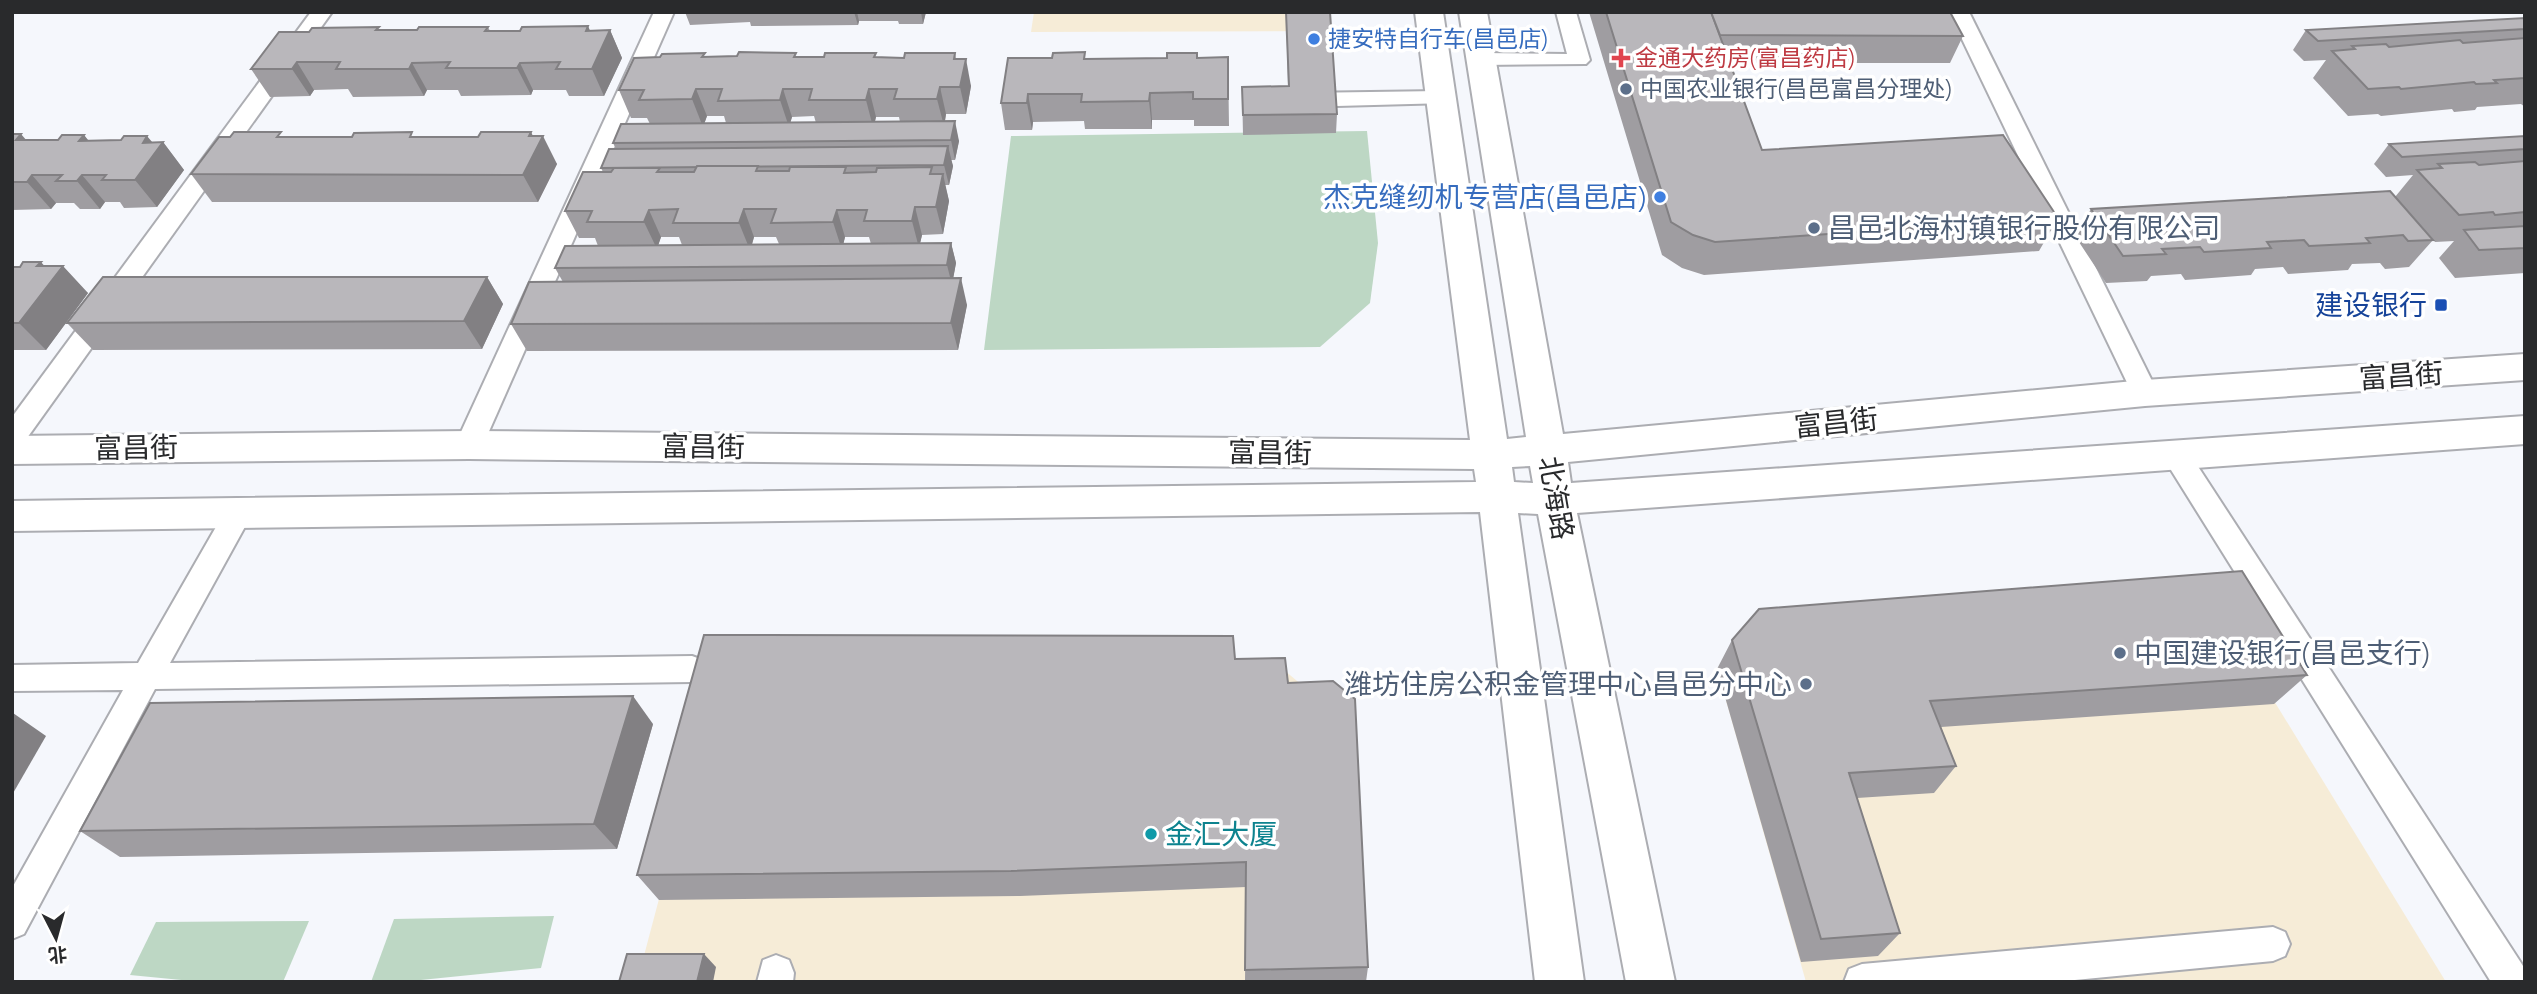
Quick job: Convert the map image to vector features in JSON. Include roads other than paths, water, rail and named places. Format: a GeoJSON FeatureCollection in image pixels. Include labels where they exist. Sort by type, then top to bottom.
{"type":"FeatureCollection","features":[{"type":"Feature","properties":{"kind":"main road","name":"北海路"},"geometry":{"type":"LineString","coordinates":[[1429,12],[1497,497],[1560,982]]}},
{"type":"Feature","properties":{"kind":"main road","name":"北海路"},"geometry":{"type":"LineString","coordinates":[[1473,12],[1555,499],[1651,982]]}},
{"type":"Feature","properties":{"kind":"main road","name":"富昌街"},"geometry":{"type":"LineString","coordinates":[[12,450],[469,445],[1490,455],[1547,452],[2145,393],[2525,367]]}},
{"type":"Feature","properties":{"kind":"main road","name":"富昌街"},"geometry":{"type":"LineString","coordinates":[[12,516],[1497,497],[1555,499],[2525,430]]}},
{"type":"Feature","properties":{"kind":"lane"},"geometry":{"type":"LineString","coordinates":[[12,438],[322,12]]}},
{"type":"Feature","properties":{"kind":"lane"},"geometry":{"type":"LineString","coordinates":[[469,445],[664,12]]}},
{"type":"Feature","properties":{"kind":"lane"},"geometry":{"type":"LineString","coordinates":[[1480,58],[1579,60],[1566,12]]}},
{"type":"Feature","properties":{"kind":"lane"},"geometry":{"type":"LineString","coordinates":[[1959,12],[2145,393]]}},
{"type":"Feature","properties":{"kind":"lane"},"geometry":{"type":"LineString","coordinates":[[1275,100],[1440,98]]}},
{"type":"Feature","properties":{"kind":"lane"},"geometry":{"type":"LineString","coordinates":[[2176,456],[2512,982]]}},
{"type":"Feature","properties":{"kind":"lane"},"geometry":{"type":"LineString","coordinates":[[12,922],[238,514]]}},
{"type":"Feature","properties":{"kind":"lane"},"geometry":{"type":"LineString","coordinates":[[12,678],[692,669]]}},
{"type":"Feature","properties":{"kind":"lane"},"geometry":{"type":"LineString","coordinates":[[1862,982],[2273,944]]}},
{"type":"Feature","properties":{"kind":"place","name":"捷安特自行车(昌邑店)"},"geometry":{"type":"Point","coordinates":[1314,39]}},
{"type":"Feature","properties":{"kind":"place","name":"金通大药房(富昌药店)"},"geometry":{"type":"Point","coordinates":[1621,58]}},
{"type":"Feature","properties":{"kind":"place","name":"中国农业银行(昌邑富昌分理处)"},"geometry":{"type":"Point","coordinates":[1626,89]}},
{"type":"Feature","properties":{"kind":"place","name":"杰克缝纫机专营店(昌邑店)"},"geometry":{"type":"Point","coordinates":[1660,197]}},
{"type":"Feature","properties":{"kind":"place","name":"昌邑北海村镇银行股份有限公司"},"geometry":{"type":"Point","coordinates":[1814,228]}},
{"type":"Feature","properties":{"kind":"place","name":"建设银行"},"geometry":{"type":"Point","coordinates":[2441,305]}},
{"type":"Feature","properties":{"kind":"place","name":"中国建设银行(昌邑支行)"},"geometry":{"type":"Point","coordinates":[2120,653]}},
{"type":"Feature","properties":{"kind":"place","name":"潍坊住房公积金管理中心昌邑分中心"},"geometry":{"type":"Point","coordinates":[1806,684]}},
{"type":"Feature","properties":{"kind":"place","name":"金汇大厦"},"geometry":{"type":"Point","coordinates":[1151,834]}}]}
